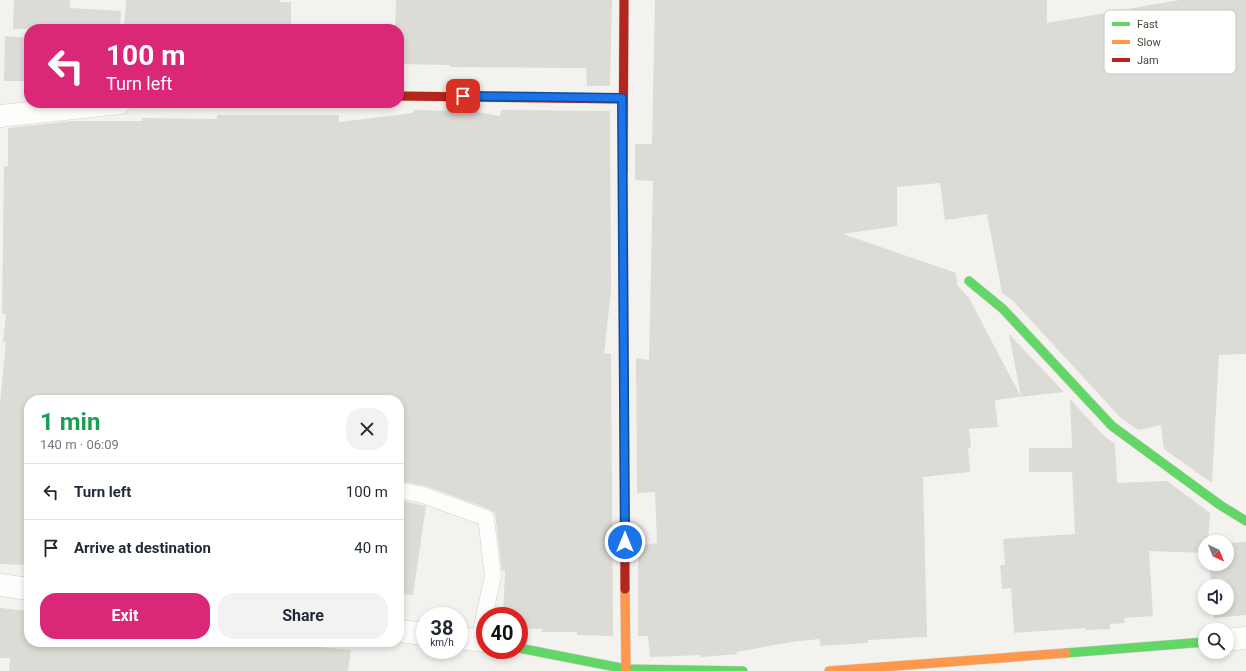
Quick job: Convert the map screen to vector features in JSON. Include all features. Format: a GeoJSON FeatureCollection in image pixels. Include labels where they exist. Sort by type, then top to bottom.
{"type":"FeatureCollection","features":[{"type":"Feature","properties":{"kind":"street"},"geometry":{"type":"LineString","coordinates":[[624,0],[622,98],[626,670]]}},
{"type":"Feature","properties":{"kind":"street"},"geometry":{"type":"LineString","coordinates":[[404,96],[622,98]]}},
{"type":"Feature","properties":{"kind":"street"},"geometry":{"type":"LineString","coordinates":[[0,116],[74,108]]}},
{"type":"Feature","properties":{"kind":"street"},"geometry":{"type":"LineString","coordinates":[[970,281],[990,300],[1003,309],[1112,426],[1220,505],[1246,521]]}},
{"type":"Feature","properties":{"kind":"street"},"geometry":{"type":"LineString","coordinates":[[0,585],[24,588]]}},
{"type":"Feature","properties":{"kind":"street"},"geometry":{"type":"LineString","coordinates":[[404,632],[416,633]]}},
{"type":"Feature","properties":{"kind":"street"},"geometry":{"type":"LineString","coordinates":[[1234,639],[1246,638]]}},
{"type":"Feature","properties":{"kind":"street"},"geometry":{"type":"LineString","coordinates":[[829,671],[1198,643]]}},
{"type":"Feature","properties":{"kind":"street"},"geometry":{"type":"LineString","coordinates":[[528,650],[626,670],[743,671]]}},
{"type":"Feature","properties":{"kind":"lane"},"geometry":{"type":"LineString","coordinates":[[404,491],[423,496],[486,518],[493,576],[474,639]]}},
{"type":"Feature","properties":{"kind":"building"},"geometry":{"type":"Polygon","coordinates":[[[14,0],[70,0],[70,8],[121,11],[120,24],[24,24],[24,29],[13,29],[14,0]]]}},
{"type":"Feature","properties":{"kind":"building"},"geometry":{"type":"Polygon","coordinates":[[[126,0],[280,0],[280,2],[291,2],[291,24],[124,24],[126,0]]]}},
{"type":"Feature","properties":{"kind":"building"},"geometry":{"type":"Polygon","coordinates":[[[396,0],[612,0],[610,86],[587,86],[586,68],[450,67],[450,65],[404,64],[404,24],[395,24],[396,0]]]}},
{"type":"Feature","properties":{"kind":"building"},"geometry":{"type":"Polygon","coordinates":[[[655,0],[1047,0],[1047,23],[1104,13],[1104,74],[1236,74],[1236,10],[1122,10],[1180,0],[1246,0],[1246,354],[1219,355],[1212,483],[1164,449],[1161,425],[1138,430],[1120,417],[1012,300],[1002,293],[987,214],[945,220],[940,183],[897,187],[897,226],[843,234],[956,273],[957,285],[969,298],[1021,397],[995,400],[998,427],[969,429],[971,448],[968,448],[970,472],[923,477],[927,637],[868,640],[868,643],[820,646],[820,639],[791,642],[737,652],[737,654],[701,657],[701,655],[650,657],[648,636],[638,636],[638,546],[657,543],[655,492],[637,493],[636,358],[649,360],[653,181],[635,180],[635,144],[652,144],[655,0]]]}},
{"type":"Feature","properties":{"kind":"building"},"geometry":{"type":"Polygon","coordinates":[[[5,36],[24,38],[24,81],[4,81],[5,36]]]}},
{"type":"Feature","properties":{"kind":"building"},"geometry":{"type":"Polygon","coordinates":[[[461,109],[500,116],[501,110],[610,111],[611,292],[604,353],[611,354],[613,636],[577,635],[577,632],[542,632],[542,629],[528,628],[528,607],[503,607],[505,571],[502,571],[495,513],[489,509],[426,486],[404,482],[404,395],[24,395],[24,565],[0,564],[0,402],[6,342],[3,342],[6,314],[2,314],[4,166],[8,166],[8,128],[73,121],[142,121],[142,118],[217,119],[217,115],[339,115],[339,122],[413,113],[414,110],[461,111],[461,109]]]}},
{"type":"Feature","properties":{"kind":"building"},"geometry":{"type":"Polygon","coordinates":[[[1009,334],[1064,392],[1021,397],[1009,334]]]}},
{"type":"Feature","properties":{"kind":"building"},"geometry":{"type":"Polygon","coordinates":[[[1070,399],[1103,435],[1115,444],[1117,483],[1167,481],[1210,513],[1208,535],[1198,535],[1198,553],[1149,551],[1153,616],[1124,618],[1125,623],[1110,624],[1110,629],[1086,630],[1086,628],[1014,633],[1011,588],[1002,589],[1000,565],[1005,565],[1003,539],[1075,534],[1072,472],[1029,472],[1029,448],[1072,448],[1070,399]]]}},
{"type":"Feature","properties":{"kind":"building"},"geometry":{"type":"Polygon","coordinates":[[[404,501],[426,506],[413,595],[404,594],[404,501]]]}},
{"type":"Feature","properties":{"kind":"building"},"geometry":{"type":"Polygon","coordinates":[[[1246,542],[1246,615],[1214,618],[1214,615],[1234,615],[1234,579],[1210,579],[1210,571],[1234,571],[1234,543],[1246,542]]]}},
{"type":"Feature","properties":{"kind":"building"},"geometry":{"type":"Polygon","coordinates":[[[0,608],[24,610],[24,647],[319,647],[351,650],[348,671],[9,671],[10,658],[0,658],[0,608]]]}},
{"type":"Feature","properties":{"kind":"traffic: fast"},"geometry":{"type":"LineString","coordinates":[[969,281],[1003,309],[1112,426],[1220,505],[1246,521]]}},
{"type":"Feature","properties":{"kind":"traffic: fast"},"geometry":{"type":"LineString","coordinates":[[1066,653],[1198,643]]}},
{"type":"Feature","properties":{"kind":"traffic: fast"},"geometry":{"type":"LineString","coordinates":[[528,650],[626,669],[743,671]]}},
{"type":"Feature","properties":{"kind":"traffic: slow"},"geometry":{"type":"LineString","coordinates":[[623,171],[624,364]]}},
{"type":"Feature","properties":{"kind":"traffic: slow"},"geometry":{"type":"LineString","coordinates":[[625,589],[626,671]]}},
{"type":"Feature","properties":{"kind":"traffic: slow"},"geometry":{"type":"LineString","coordinates":[[829,671],[1066,653]]}},
{"type":"Feature","properties":{"kind":"traffic: jam"},"geometry":{"type":"LineString","coordinates":[[623,171],[624,0]]}},
{"type":"Feature","properties":{"kind":"traffic: jam"},"geometry":{"type":"LineString","coordinates":[[404,96],[622,99]]}},
{"type":"Feature","properties":{"kind":"traffic: jam"},"geometry":{"type":"LineString","coordinates":[[624,364],[625,589]]}},
{"type":"Feature","properties":{"kind":"route"},"geometry":{"type":"LineString","coordinates":[[463,96],[622,98],[625,542]]}}]}
